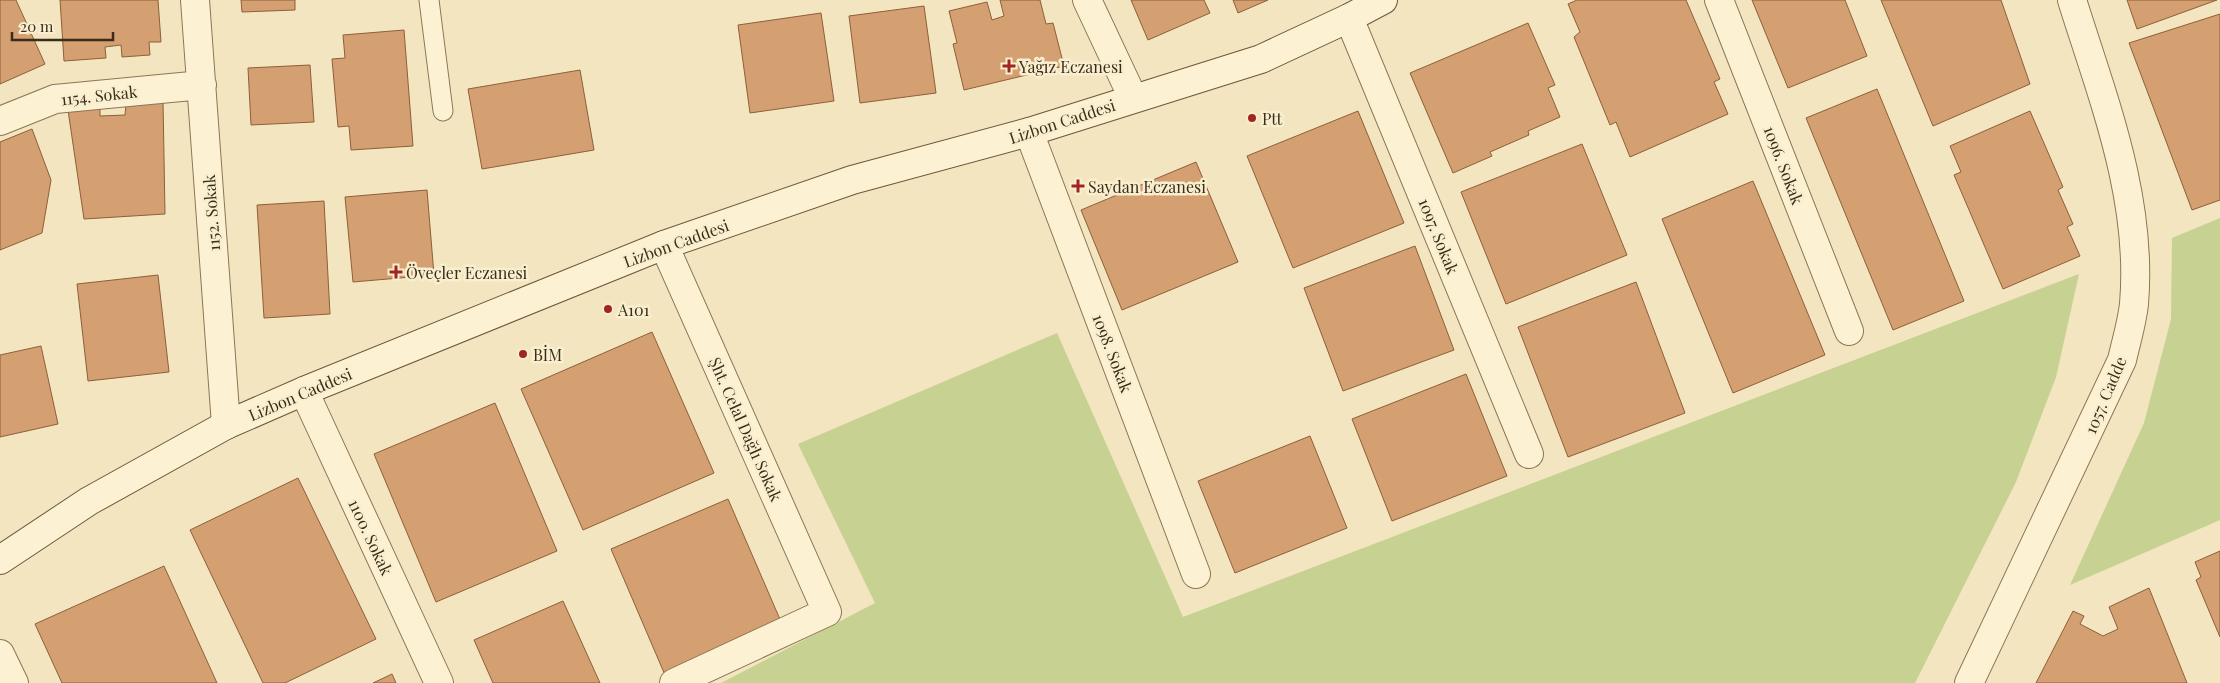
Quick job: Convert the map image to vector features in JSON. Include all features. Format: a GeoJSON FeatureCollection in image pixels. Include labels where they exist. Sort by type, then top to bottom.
{"type":"FeatureCollection","features":[{"type":"Feature","properties":{"kind":"street","name":"1152. Sokak"},"geometry":{"type":"LineString","coordinates":[[195,0],[226,425]]}},
{"type":"Feature","properties":{"kind":"street"},"geometry":{"type":"LineString","coordinates":[[1087,0],[1133,98]]}},
{"type":"Feature","properties":{"kind":"street","name":"Lizbon Caddesi"},"geometry":{"type":"LineString","coordinates":[[0,560],[89,502],[226,425],[304,391],[664,245],[852,180],[1029,132],[1260,59],[1349,18],[1383,0]]}},
{"type":"Feature","properties":{"kind":"street","name":"1096. Sokak"},"geometry":{"type":"LineString","coordinates":[[1720,0],[1849,331]]}},
{"type":"Feature","properties":{"kind":"street","name":"1057. Cadde"},"geometry":{"type":"LineString","coordinates":[[1969,683],[2122,360],[2134,306],[2136,253],[2130,200],[2119,150],[2072,0]]}},
{"type":"Feature","properties":{"kind":"street","name":"1097. Sokak"},"geometry":{"type":"LineString","coordinates":[[1349,18],[1529,454]]}},
{"type":"Feature","properties":{"kind":"street","name":"1154. Sokak"},"geometry":{"type":"LineString","coordinates":[[0,120],[55,98],[202,85]]}},
{"type":"Feature","properties":{"kind":"street","name":"1098. Sokak"},"geometry":{"type":"LineString","coordinates":[[1029,132],[1196,574]]}},
{"type":"Feature","properties":{"kind":"street","name":"Şht. Celal Dağlı Sokak"},"geometry":{"type":"LineString","coordinates":[[664,245],[827,612],[674,683]]}},
{"type":"Feature","properties":{"kind":"street","name":"1100. Sokak"},"geometry":{"type":"LineString","coordinates":[[304,391],[439,683]]}},
{"type":"Feature","properties":{"kind":"street"},"geometry":{"type":"LineString","coordinates":[[0,654],[14,683]]}},
{"type":"Feature","properties":{"kind":"lane"},"geometry":{"type":"LineString","coordinates":[[429,0],[444,111]]}},
{"type":"Feature","properties":{"kind":"green space"},"geometry":{"type":"Polygon","coordinates":[[[2220,218],[2220,520],[2070,585],[2144,423],[2171,319],[2172,238],[2220,218]]]}},
{"type":"Feature","properties":{"kind":"green space"},"geometry":{"type":"Polygon","coordinates":[[[2079,274],[2056,377],[2016,482],[1915,683],[721,683],[875,603],[798,444],[1057,333],[1183,617],[2079,274]]]}},
{"type":"Feature","properties":{"kind":"building"},"geometry":{"type":"Polygon","coordinates":[[[0,0],[16,0],[45,64],[0,84],[0,0]]]}},
{"type":"Feature","properties":{"kind":"building"},"geometry":{"type":"Polygon","coordinates":[[[60,0],[158,0],[161,42],[149,42],[150,55],[122,57],[121,45],[105,47],[106,58],[64,61],[60,0]]]}},
{"type":"Feature","properties":{"kind":"building"},"geometry":{"type":"Polygon","coordinates":[[[241,0],[295,0],[295,10],[242,12],[241,0]]]}},
{"type":"Feature","properties":{"kind":"building"},"geometry":{"type":"Polygon","coordinates":[[[1000,0],[1040,0],[1046,24],[1053,23],[1064,66],[964,90],[953,44],[957,43],[949,11],[987,2],[992,20],[1004,16],[1000,0]]]}},
{"type":"Feature","properties":{"kind":"building"},"geometry":{"type":"Polygon","coordinates":[[[1131,0],[1204,0],[1210,13],[1148,40],[1131,0]]]}},
{"type":"Feature","properties":{"kind":"building"},"geometry":{"type":"Polygon","coordinates":[[[1233,0],[1268,0],[1238,13],[1233,0]]]}},
{"type":"Feature","properties":{"kind":"building"},"geometry":{"type":"Polygon","coordinates":[[[1577,0],[1686,0],[1720,79],[1714,82],[1728,114],[1630,157],[1616,122],[1610,125],[1574,37],[1580,32],[1568,4],[1577,0]]]}},
{"type":"Feature","properties":{"kind":"building"},"geometry":{"type":"Polygon","coordinates":[[[1752,0],[1845,0],[1867,56],[1788,88],[1752,0]]]}},
{"type":"Feature","properties":{"kind":"building"},"geometry":{"type":"Polygon","coordinates":[[[1881,0],[2001,0],[2030,84],[1933,126],[1881,0]]]}},
{"type":"Feature","properties":{"kind":"building"},"geometry":{"type":"Polygon","coordinates":[[[2127,0],[2217,0],[2137,29],[2127,0]]]}},
{"type":"Feature","properties":{"kind":"building"},"geometry":{"type":"Polygon","coordinates":[[[924,6],[936,93],[860,103],[849,16],[924,6]]]}},
{"type":"Feature","properties":{"kind":"building"},"geometry":{"type":"Polygon","coordinates":[[[821,13],[834,101],[750,113],[738,25],[821,13]]]}},
{"type":"Feature","properties":{"kind":"building"},"geometry":{"type":"Polygon","coordinates":[[[2220,14],[2220,200],[2192,210],[2129,43],[2220,14]]]}},
{"type":"Feature","properties":{"kind":"building"},"geometry":{"type":"Polygon","coordinates":[[[1528,23],[1555,85],[1548,88],[1560,117],[1528,131],[1529,135],[1490,152],[1492,156],[1453,173],[1410,73],[1528,23]]]}},
{"type":"Feature","properties":{"kind":"building"},"geometry":{"type":"Polygon","coordinates":[[[404,30],[413,146],[351,150],[349,126],[338,127],[332,59],[345,58],[343,35],[404,30]]]}},
{"type":"Feature","properties":{"kind":"building"},"geometry":{"type":"Polygon","coordinates":[[[310,65],[314,122],[251,125],[248,68],[310,65]]]}},
{"type":"Feature","properties":{"kind":"building"},"geometry":{"type":"Polygon","coordinates":[[[580,70],[594,150],[482,169],[468,89],[580,70]]]}},
{"type":"Feature","properties":{"kind":"building"},"geometry":{"type":"Polygon","coordinates":[[[1877,89],[1964,301],[1893,330],[1806,118],[1877,89]]]}},
{"type":"Feature","properties":{"kind":"building"},"geometry":{"type":"Polygon","coordinates":[[[163,101],[165,214],[84,219],[68,110],[100,104],[100,116],[125,115],[126,104],[163,101]]]}},
{"type":"Feature","properties":{"kind":"building"},"geometry":{"type":"Polygon","coordinates":[[[1358,111],[1404,223],[1293,268],[1247,156],[1358,111]]]}},
{"type":"Feature","properties":{"kind":"building"},"geometry":{"type":"Polygon","coordinates":[[[2030,111],[2063,187],[2058,190],[2073,224],[2067,227],[2080,256],[2003,289],[1954,175],[1961,172],[1950,146],[2030,111]]]}},
{"type":"Feature","properties":{"kind":"building"},"geometry":{"type":"Polygon","coordinates":[[[32,129],[51,180],[42,233],[0,250],[0,142],[32,129]]]}},
{"type":"Feature","properties":{"kind":"building"},"geometry":{"type":"Polygon","coordinates":[[[1582,144],[1627,255],[1506,304],[1461,192],[1582,144]]]}},
{"type":"Feature","properties":{"kind":"building"},"geometry":{"type":"Polygon","coordinates":[[[1196,162],[1238,262],[1122,310],[1081,210],[1196,162]]]}},
{"type":"Feature","properties":{"kind":"building"},"geometry":{"type":"Polygon","coordinates":[[[1753,181],[1825,355],[1733,393],[1662,219],[1753,181]]]}},
{"type":"Feature","properties":{"kind":"building"},"geometry":{"type":"Polygon","coordinates":[[[427,190],[434,275],[353,282],[345,197],[427,190]]]}},
{"type":"Feature","properties":{"kind":"building"},"geometry":{"type":"Polygon","coordinates":[[[324,201],[330,314],[264,318],[257,205],[324,201]]]}},
{"type":"Feature","properties":{"kind":"building"},"geometry":{"type":"Polygon","coordinates":[[[1415,246],[1454,350],[1343,391],[1304,288],[1415,246]]]}},
{"type":"Feature","properties":{"kind":"building"},"geometry":{"type":"Polygon","coordinates":[[[158,275],[169,372],[88,381],[77,284],[158,275]]]}},
{"type":"Feature","properties":{"kind":"building"},"geometry":{"type":"Polygon","coordinates":[[[1636,282],[1685,413],[1568,457],[1518,327],[1636,282]]]}},
{"type":"Feature","properties":{"kind":"building"},"geometry":{"type":"Polygon","coordinates":[[[652,332],[714,473],[583,530],[521,389],[652,332]]]}},
{"type":"Feature","properties":{"kind":"building"},"geometry":{"type":"Polygon","coordinates":[[[41,346],[58,424],[0,437],[0,355],[41,346]]]}},
{"type":"Feature","properties":{"kind":"building"},"geometry":{"type":"Polygon","coordinates":[[[1466,374],[1507,476],[1392,521],[1352,419],[1466,374]]]}},
{"type":"Feature","properties":{"kind":"building"},"geometry":{"type":"Polygon","coordinates":[[[495,403],[557,551],[436,602],[374,454],[495,403]]]}},
{"type":"Feature","properties":{"kind":"building"},"geometry":{"type":"Polygon","coordinates":[[[1310,436],[1347,528],[1235,573],[1198,481],[1310,436]]]}},
{"type":"Feature","properties":{"kind":"building"},"geometry":{"type":"Polygon","coordinates":[[[298,478],[376,639],[285,683],[263,683],[190,530],[298,478]]]}},
{"type":"Feature","properties":{"kind":"building"},"geometry":{"type":"Polygon","coordinates":[[[728,499],[782,624],[665,675],[611,549],[728,499]]]}},
{"type":"Feature","properties":{"kind":"building"},"geometry":{"type":"Polygon","coordinates":[[[2220,551],[2220,637],[2196,580],[2201,577],[2195,562],[2220,551]]]}},
{"type":"Feature","properties":{"kind":"building"},"geometry":{"type":"Polygon","coordinates":[[[164,566],[217,683],[62,683],[35,624],[164,566]]]}},
{"type":"Feature","properties":{"kind":"building"},"geometry":{"type":"Polygon","coordinates":[[[2149,588],[2187,683],[2036,683],[2073,611],[2084,616],[2080,624],[2103,636],[2118,629],[2109,607],[2149,588]]]}},
{"type":"Feature","properties":{"kind":"building"},"geometry":{"type":"Polygon","coordinates":[[[563,601],[600,683],[493,683],[474,640],[563,601]]]}},
{"type":"Feature","properties":{"kind":"building"},"geometry":{"type":"Polygon","coordinates":[[[392,674],[396,683],[373,683],[392,674]]]}},
{"type":"Feature","properties":{"kind":"place","name":"Yağız Eczanesi"},"geometry":{"type":"Point","coordinates":[1009,66]}},
{"type":"Feature","properties":{"kind":"place","name":"Ptt"},"geometry":{"type":"Point","coordinates":[1252,118]}},
{"type":"Feature","properties":{"kind":"place","name":"Saydan Eczanesi"},"geometry":{"type":"Point","coordinates":[1078,186]}},
{"type":"Feature","properties":{"kind":"place","name":"Öveçler Eczanesi"},"geometry":{"type":"Point","coordinates":[396,272]}},
{"type":"Feature","properties":{"kind":"place","name":"A101"},"geometry":{"type":"Point","coordinates":[608,309]}},
{"type":"Feature","properties":{"kind":"place","name":"BİM"},"geometry":{"type":"Point","coordinates":[523,354]}}]}
